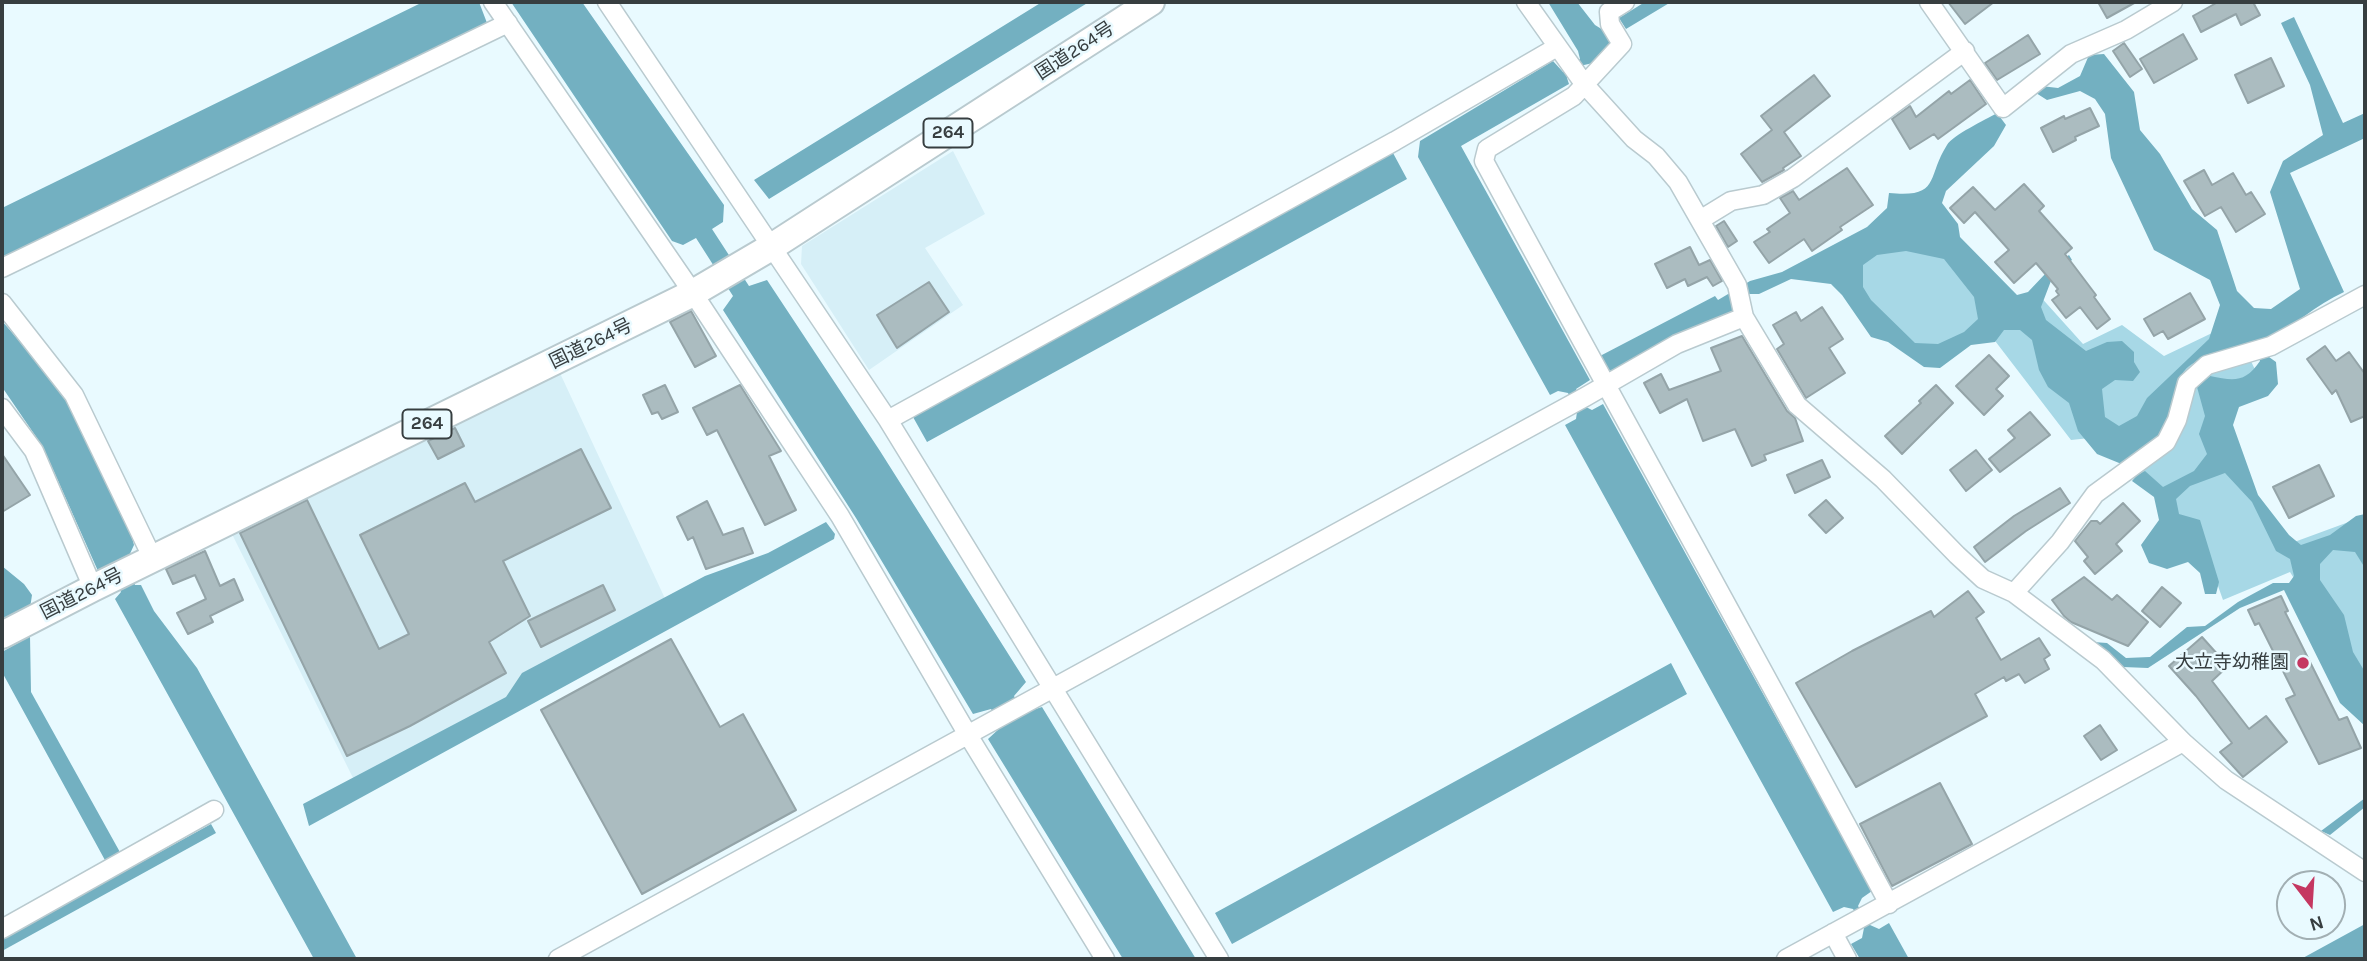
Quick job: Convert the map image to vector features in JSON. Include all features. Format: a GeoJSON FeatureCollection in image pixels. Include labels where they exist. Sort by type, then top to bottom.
{"type":"FeatureCollection","features":[{"type":"Feature","properties":{"kind":"highway","name":"国道264号"},"geometry":{"type":"LineString","coordinates":[[2,635],[717,280],[1151,2]]}},
{"type":"Feature","properties":{"kind":"street"},"geometry":{"type":"LineString","coordinates":[[493,2],[693,293],[840,516],[968,735],[1105,959]]}},
{"type":"Feature","properties":{"kind":"street"},"geometry":{"type":"LineString","coordinates":[[607,2],[888,420],[1219,959]]}},
{"type":"Feature","properties":{"kind":"street"},"geometry":{"type":"LineString","coordinates":[[1526,2],[1577,74],[1634,139],[1663,164],[1678,182],[1797,405],[1883,479],[1983,579],[2014,593],[2103,660],[2183,742],[2226,780],[2365,872]]}},
{"type":"Feature","properties":{"kind":"street"},"geometry":{"type":"LineString","coordinates":[[1625,2],[1609,12],[1610,24],[1622,44],[1577,74],[1574,96],[1487,149],[1484,161],[1605,386],[1759,661],[1889,904]]}},
{"type":"Feature","properties":{"kind":"street"},"geometry":{"type":"LineString","coordinates":[[1929,2],[2003,108],[2071,54],[2126,30],[2173,2]]}},
{"type":"Feature","properties":{"kind":"street"},"geometry":{"type":"LineString","coordinates":[[2,268],[508,23]]}},
{"type":"Feature","properties":{"kind":"street"},"geometry":{"type":"LineString","coordinates":[[888,420],[1395,141],[1557,47]]}},
{"type":"Feature","properties":{"kind":"street"},"geometry":{"type":"LineString","coordinates":[[1700,220],[1731,201],[1763,195],[1793,178],[1965,51]]}},
{"type":"Feature","properties":{"kind":"street"},"geometry":{"type":"LineString","coordinates":[[2014,593],[2060,542],[2095,494],[2166,442],[2177,420],[2187,383],[2207,365],[2263,349],[2365,295]]}},
{"type":"Feature","properties":{"kind":"street"},"geometry":{"type":"LineString","coordinates":[[558,959],[1577,402],[1677,344],[1741,302]]}},
{"type":"Feature","properties":{"kind":"street"},"geometry":{"type":"LineString","coordinates":[[2,303],[74,396],[145,563]]}},
{"type":"Feature","properties":{"kind":"street"},"geometry":{"type":"LineString","coordinates":[[4,416],[34,451],[101,584]]}},
{"type":"Feature","properties":{"kind":"street"},"geometry":{"type":"LineString","coordinates":[[1786,959],[2183,742]]}},
{"type":"Feature","properties":{"kind":"street"},"geometry":{"type":"LineString","coordinates":[[2,929],[214,810]]}},
{"type":"Feature","properties":{"kind":"street"},"geometry":{"type":"LineString","coordinates":[[1833,933],[1847,959]]}},
{"type":"Feature","properties":{"kind":"shaded area"},"geometry":{"type":"Polygon","coordinates":[[[423,2],[479,2],[487,23],[2,259],[2,208],[423,2]]]}},
{"type":"Feature","properties":{"kind":"shaded area"},"geometry":{"type":"Polygon","coordinates":[[[511,2],[582,2],[724,205],[723,222],[712,229],[749,286],[767,280],[880,451],[1026,682],[1014,696],[1023,713],[1042,707],[1196,959],[1123,959],[988,739],[1001,727],[991,709],[973,714],[856,518],[723,310],[733,296],[696,238],[683,245],[672,241],[511,2]]]}},
{"type":"Feature","properties":{"kind":"shaded area"},"geometry":{"type":"Polygon","coordinates":[[[1042,2],[1089,2],[769,199],[754,180],[1042,2]]]}},
{"type":"Feature","properties":{"kind":"shaded area"},"geometry":{"type":"Polygon","coordinates":[[[1548,2],[1577,2],[1595,25],[1608,33],[1611,44],[1593,63],[1584,65],[1567,78],[1569,84],[1461,146],[1590,380],[1576,389],[1586,407],[1592,410],[1603,404],[1872,891],[1862,898],[1858,906],[1870,925],[1879,929],[1889,923],[1909,959],[1860,959],[1851,944],[1862,938],[1864,928],[1853,909],[1844,907],[1833,912],[1565,425],[1576,419],[1577,412],[1568,393],[1558,391],[1550,395],[1418,157],[1420,141],[1553,61],[1563,72],[1580,59],[1578,51],[1548,2]]]}},
{"type":"Feature","properties":{"kind":"shaded area"},"geometry":{"type":"Polygon","coordinates":[[[1645,2],[1671,2],[1626,29],[1619,18],[1645,2]]]}},
{"type":"Feature","properties":{"kind":"shaded area"},"geometry":{"type":"Polygon","coordinates":[[[2294,17],[2343,123],[2365,113],[2365,138],[2290,173],[2344,292],[2314,309],[2266,343],[2269,357],[2276,362],[2278,384],[2268,396],[2239,407],[2233,425],[2258,495],[2289,535],[2301,545],[2330,535],[2356,516],[2365,514],[2365,568],[2355,552],[2333,550],[2320,564],[2320,580],[2344,615],[2353,652],[2365,672],[2365,726],[2340,703],[2284,590],[2240,608],[2148,668],[2123,667],[2093,642],[2107,643],[2126,658],[2150,657],[2187,627],[2205,626],[2238,602],[2273,583],[2289,583],[2294,576],[2290,559],[2276,551],[2252,502],[2225,473],[2190,486],[2176,499],[2179,514],[2200,520],[2219,582],[2216,594],[2205,594],[2200,573],[2188,562],[2167,569],[2149,563],[2141,545],[2159,520],[2154,497],[2132,481],[2145,471],[2163,487],[2194,471],[2207,454],[2199,434],[2205,416],[2197,387],[2210,376],[2226,379],[2244,377],[2260,361],[2256,345],[2207,357],[2186,369],[2179,380],[2173,414],[2166,429],[2139,456],[2124,465],[2097,454],[2078,431],[2069,403],[2048,387],[2039,370],[2032,340],[2020,330],[2004,330],[1995,342],[1971,345],[1940,368],[1924,367],[1888,342],[1871,337],[1842,295],[1831,284],[1791,279],[1759,294],[1750,294],[1735,301],[1732,312],[1684,331],[1617,370],[1608,371],[1600,356],[1715,296],[1718,300],[1750,281],[1782,272],[1867,227],[1887,208],[1889,193],[1906,194],[1925,189],[1950,141],[1997,113],[2006,125],[1994,146],[1946,191],[1942,203],[1958,224],[1960,237],[2017,295],[2028,292],[2069,255],[2072,260],[2054,273],[2041,307],[2046,320],[2086,351],[2107,342],[2122,341],[2134,352],[2134,362],[2140,372],[2133,381],[2115,380],[2102,389],[2105,417],[2119,426],[2137,416],[2147,398],[2209,339],[2220,305],[2210,280],[2154,250],[2111,158],[2105,114],[2095,99],[2080,91],[2047,100],[2036,93],[2041,86],[2058,88],[2080,76],[2089,55],[2104,54],[2134,92],[2140,130],[2160,154],[2192,209],[2217,230],[2237,291],[2254,308],[2271,309],[2300,289],[2270,192],[2283,161],[2323,135],[2310,85],[2281,23],[2294,17]],[[1906,251],[1877,255],[1863,265],[1863,287],[1871,300],[1915,343],[1938,344],[1964,332],[1978,319],[1974,297],[1944,259],[1906,251]]]}},
{"type":"Feature","properties":{"kind":"shaded area"},"geometry":{"type":"Polygon","coordinates":[[[953,151],[985,214],[925,248],[963,305],[869,370],[801,264],[802,246],[953,151]]]}},
{"type":"Feature","properties":{"kind":"shaded area"},"geometry":{"type":"Polygon","coordinates":[[[1393,153],[1407,179],[927,442],[913,417],[1393,153]]]}},
{"type":"Feature","properties":{"kind":"shaded area"},"geometry":{"type":"Polygon","coordinates":[[[1925,198],[2015,305],[2038,294],[2083,344],[2122,325],[2164,356],[2233,323],[2266,393],[2213,412],[2278,548],[2365,516],[2365,693],[2290,572],[2223,600],[2196,524],[2169,521],[2118,435],[2071,440],[1989,333],[1917,354],[1821,259],[1925,198]]]}},
{"type":"Feature","properties":{"kind":"shaded area"},"geometry":{"type":"Polygon","coordinates":[[[2,321],[69,398],[130,529],[134,545],[128,558],[124,559],[135,585],[141,585],[154,611],[197,668],[357,959],[314,959],[115,599],[121,592],[109,567],[98,571],[43,447],[2,387],[2,321]]]}},
{"type":"Feature","properties":{"kind":"shaded area"},"geometry":{"type":"Polygon","coordinates":[[[559,371],[675,620],[358,788],[230,530],[559,371]]]}},
{"type":"Feature","properties":{"kind":"shaded area"},"geometry":{"type":"Polygon","coordinates":[[[826,522],[835,534],[834,539],[309,826],[303,804],[506,697],[522,673],[705,576],[768,553],[826,522]]]}},
{"type":"Feature","properties":{"kind":"shaded area"},"geometry":{"type":"Polygon","coordinates":[[[2,566],[24,584],[32,595],[30,608],[2,624],[2,566]]]}},
{"type":"Feature","properties":{"kind":"shaded area"},"geometry":{"type":"Polygon","coordinates":[[[30,636],[31,692],[121,854],[106,862],[2,672],[2,652],[30,636]]]}},
{"type":"Feature","properties":{"kind":"shaded area"},"geometry":{"type":"Polygon","coordinates":[[[1671,663],[1687,694],[1232,944],[1215,913],[1671,663]]]}},
{"type":"Feature","properties":{"kind":"shaded area"},"geometry":{"type":"Polygon","coordinates":[[[2365,798],[2365,807],[2330,835],[2321,831],[2365,798]]]}},
{"type":"Feature","properties":{"kind":"shaded area"},"geometry":{"type":"Polygon","coordinates":[[[211,824],[216,833],[2,951],[2,939],[211,824]]]}},
{"type":"Feature","properties":{"kind":"shaded area"},"geometry":{"type":"Polygon","coordinates":[[[2365,924],[2365,959],[2301,959],[2336,940],[2346,940],[2346,934],[2365,924]]]}},
{"type":"Feature","properties":{"kind":"building"},"geometry":{"type":"Polygon","coordinates":[[[1948,2],[1994,2],[1965,24],[1948,2]]]}},
{"type":"Feature","properties":{"kind":"building"},"geometry":{"type":"Polygon","coordinates":[[[2098,2],[2136,2],[2107,18],[2098,2]]]}},
{"type":"Feature","properties":{"kind":"building"},"geometry":{"type":"Polygon","coordinates":[[[2218,2],[2258,2],[2254,4],[2260,15],[2241,25],[2236,14],[2201,32],[2193,16],[2218,2]]]}},
{"type":"Feature","properties":{"kind":"building"},"geometry":{"type":"Polygon","coordinates":[[[2183,34],[2197,59],[2154,83],[2140,59],[2183,34]]]}},
{"type":"Feature","properties":{"kind":"building"},"geometry":{"type":"Polygon","coordinates":[[[2028,35],[2040,54],[1997,80],[1985,63],[2028,35]]]}},
{"type":"Feature","properties":{"kind":"building"},"geometry":{"type":"Polygon","coordinates":[[[2124,43],[2142,69],[2130,77],[2113,51],[2124,43]]]}},
{"type":"Feature","properties":{"kind":"building"},"geometry":{"type":"Polygon","coordinates":[[[2271,58],[2284,86],[2248,103],[2235,75],[2271,58]]]}},
{"type":"Feature","properties":{"kind":"building"},"geometry":{"type":"Polygon","coordinates":[[[1814,75],[1830,96],[1784,132],[1801,156],[1783,168],[1784,170],[1762,182],[1741,154],[1772,130],[1761,116],[1814,75]]]}},
{"type":"Feature","properties":{"kind":"building"},"geometry":{"type":"Polygon","coordinates":[[[1970,80],[1986,104],[1938,139],[1934,134],[1910,149],[1892,119],[1910,106],[1916,117],[1949,91],[1951,94],[1970,80]]]}},
{"type":"Feature","properties":{"kind":"building"},"geometry":{"type":"Polygon","coordinates":[[[2090,108],[2099,126],[2075,137],[2076,140],[2053,152],[2041,128],[2064,116],[2065,119],[2090,108]]]}},
{"type":"Feature","properties":{"kind":"building"},"geometry":{"type":"Polygon","coordinates":[[[1847,168],[1873,205],[1840,227],[1842,230],[1812,251],[1804,239],[1769,263],[1754,242],[1770,232],[1767,229],[1790,213],[1780,198],[1793,191],[1799,200],[1847,168]]]}},
{"type":"Feature","properties":{"kind":"building"},"geometry":{"type":"Polygon","coordinates":[[[2204,170],[2212,185],[2233,173],[2246,195],[2251,192],[2265,214],[2236,232],[2221,207],[2205,216],[2184,181],[2204,170]]]}},
{"type":"Feature","properties":{"kind":"building"},"geometry":{"type":"Polygon","coordinates":[[[2024,184],[2044,206],[2039,211],[2072,248],[2065,254],[2096,295],[2094,297],[2110,319],[2097,329],[2080,307],[2066,318],[2052,300],[2059,295],[2056,291],[2058,289],[2036,263],[2014,283],[1995,262],[2009,250],[1975,212],[1964,223],[1950,208],[1973,187],[1995,210],[2024,184]]]}},
{"type":"Feature","properties":{"kind":"building"},"geometry":{"type":"Polygon","coordinates":[[[1724,221],[1737,241],[1728,247],[1716,226],[1724,221]]]}},
{"type":"Feature","properties":{"kind":"building"},"geometry":{"type":"Polygon","coordinates":[[[1690,247],[1699,265],[1710,260],[1722,281],[1713,286],[1707,277],[1688,286],[1685,279],[1667,288],[1655,264],[1690,247]]]}},
{"type":"Feature","properties":{"kind":"building"},"geometry":{"type":"Polygon","coordinates":[[[929,282],[949,312],[897,348],[877,315],[929,282]]]}},
{"type":"Feature","properties":{"kind":"building"},"geometry":{"type":"Polygon","coordinates":[[[2190,293],[2205,319],[2168,339],[2163,331],[2154,336],[2144,319],[2190,293]]]}},
{"type":"Feature","properties":{"kind":"building"},"geometry":{"type":"Polygon","coordinates":[[[1822,307],[1843,339],[1829,348],[1845,373],[1806,398],[1777,349],[1784,344],[1773,325],[1796,312],[1801,321],[1822,307]]]}},
{"type":"Feature","properties":{"kind":"building"},"geometry":{"type":"Polygon","coordinates":[[[691,311],[716,356],[695,367],[670,322],[691,311]]]}},
{"type":"Feature","properties":{"kind":"building"},"geometry":{"type":"Polygon","coordinates":[[[1742,336],[1787,411],[1795,418],[1803,441],[1764,455],[1766,460],[1752,466],[1735,429],[1703,441],[1687,399],[1660,413],[1644,383],[1661,374],[1669,390],[1721,371],[1711,348],[1742,336]]]}},
{"type":"Feature","properties":{"kind":"building"},"geometry":{"type":"Polygon","coordinates":[[[2325,346],[2336,361],[2349,352],[2365,374],[2365,416],[2351,422],[2336,390],[2332,394],[2307,359],[2325,346]]]}},
{"type":"Feature","properties":{"kind":"building"},"geometry":{"type":"Polygon","coordinates":[[[1989,355],[2009,376],[1996,389],[2003,396],[1984,415],[1956,386],[1989,355]]]}},
{"type":"Feature","properties":{"kind":"building"},"geometry":{"type":"Polygon","coordinates":[[[665,385],[678,412],[662,419],[658,412],[652,414],[643,395],[665,385]]]}},
{"type":"Feature","properties":{"kind":"building"},"geometry":{"type":"Polygon","coordinates":[[[740,385],[781,451],[769,456],[796,510],[765,525],[717,430],[707,435],[693,408],[740,385]]]}},
{"type":"Feature","properties":{"kind":"building"},"geometry":{"type":"Polygon","coordinates":[[[1936,385],[1953,403],[1902,454],[1885,436],[1921,403],[1919,401],[1936,385]]]}},
{"type":"Feature","properties":{"kind":"building"},"geometry":{"type":"Polygon","coordinates":[[[2030,412],[2050,435],[2000,472],[1989,459],[2015,438],[2008,430],[2030,412]]]}},
{"type":"Feature","properties":{"kind":"building"},"geometry":{"type":"Polygon","coordinates":[[[455,428],[464,446],[438,459],[428,441],[455,428]]]}},
{"type":"Feature","properties":{"kind":"building"},"geometry":{"type":"Polygon","coordinates":[[[581,449],[611,508],[503,561],[530,616],[489,642],[506,673],[410,726],[347,756],[240,533],[307,500],[379,649],[409,634],[360,535],[465,483],[475,502],[581,449]]]}},
{"type":"Feature","properties":{"kind":"building"},"geometry":{"type":"Polygon","coordinates":[[[1976,450],[1992,470],[1966,491],[1950,470],[1976,450]]]}},
{"type":"Feature","properties":{"kind":"building"},"geometry":{"type":"Polygon","coordinates":[[[2,454],[30,495],[2,512],[2,454]]]}},
{"type":"Feature","properties":{"kind":"building"},"geometry":{"type":"Polygon","coordinates":[[[1822,460],[1830,477],[1795,493],[1787,475],[1822,460]]]}},
{"type":"Feature","properties":{"kind":"building"},"geometry":{"type":"Polygon","coordinates":[[[2319,465],[2334,496],[2289,518],[2273,487],[2319,465]]]}},
{"type":"Feature","properties":{"kind":"building"},"geometry":{"type":"Polygon","coordinates":[[[2060,488],[2070,503],[1985,562],[1974,547],[2014,516],[2060,488]]]}},
{"type":"Feature","properties":{"kind":"building"},"geometry":{"type":"Polygon","coordinates":[[[1826,500],[1843,518],[1826,533],[1809,515],[1826,500]]]}},
{"type":"Feature","properties":{"kind":"building"},"geometry":{"type":"Polygon","coordinates":[[[707,501],[723,535],[743,528],[753,553],[706,569],[693,537],[688,540],[677,517],[707,501]]]}},
{"type":"Feature","properties":{"kind":"building"},"geometry":{"type":"Polygon","coordinates":[[[2123,503],[2140,521],[2116,544],[2122,551],[2095,574],[2084,561],[2088,557],[2075,541],[2091,521],[2100,524],[2123,503]]]}},
{"type":"Feature","properties":{"kind":"building"},"geometry":{"type":"Polygon","coordinates":[[[205,551],[220,586],[234,579],[243,600],[210,616],[213,622],[188,634],[177,613],[206,599],[195,575],[173,584],[166,569],[205,551]]]}},
{"type":"Feature","properties":{"kind":"building"},"geometry":{"type":"Polygon","coordinates":[[[2084,577],[2112,600],[2117,595],[2148,622],[2128,646],[2071,622],[2052,600],[2084,577]]]}},
{"type":"Feature","properties":{"kind":"building"},"geometry":{"type":"Polygon","coordinates":[[[603,585],[615,610],[541,647],[528,621],[603,585]]]}},
{"type":"Feature","properties":{"kind":"building"},"geometry":{"type":"Polygon","coordinates":[[[2162,587],[2181,603],[2160,627],[2142,611],[2162,587]]]}},
{"type":"Feature","properties":{"kind":"building"},"geometry":{"type":"Polygon","coordinates":[[[1968,591],[1984,612],[1976,618],[2001,660],[2039,638],[2050,655],[2044,659],[2049,669],[2025,683],[2019,674],[2006,681],[2004,677],[1975,694],[1987,716],[1856,787],[1796,683],[1931,611],[1934,617],[1968,591]]]}},
{"type":"Feature","properties":{"kind":"building"},"geometry":{"type":"Polygon","coordinates":[[[2281,596],[2288,611],[2285,612],[2339,720],[2347,717],[2361,748],[2319,764],[2286,699],[2295,695],[2259,623],[2255,625],[2248,610],[2281,596]]]}},
{"type":"Feature","properties":{"kind":"building"},"geometry":{"type":"Polygon","coordinates":[[[2202,637],[2228,666],[2212,681],[2249,729],[2266,716],[2287,742],[2243,777],[2220,752],[2232,743],[2169,666],[2202,637]]]}},
{"type":"Feature","properties":{"kind":"building"},"geometry":{"type":"Polygon","coordinates":[[[671,639],[720,727],[743,714],[796,810],[642,894],[541,710],[671,639]]]}},
{"type":"Feature","properties":{"kind":"building"},"geometry":{"type":"Polygon","coordinates":[[[2100,725],[2117,750],[2101,760],[2084,736],[2100,725]]]}},
{"type":"Feature","properties":{"kind":"building"},"geometry":{"type":"Polygon","coordinates":[[[1940,783],[1972,844],[1892,886],[1860,824],[1940,783]]]}},
{"type":"Feature","properties":{"kind":"place","name":"大立寺幼稚園"},"geometry":{"type":"Point","coordinates":[2303,663]}}]}
